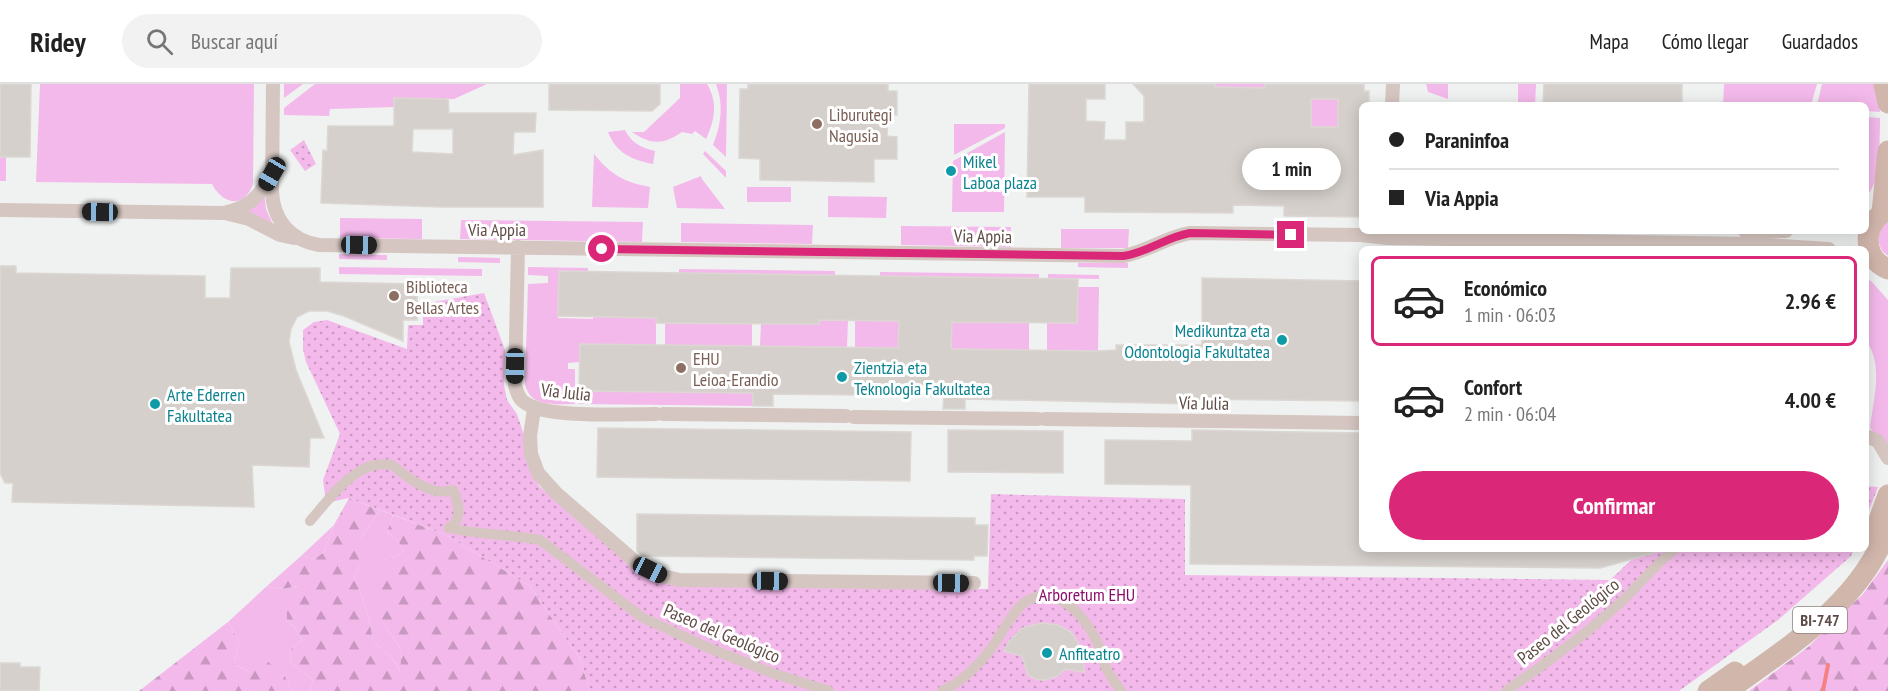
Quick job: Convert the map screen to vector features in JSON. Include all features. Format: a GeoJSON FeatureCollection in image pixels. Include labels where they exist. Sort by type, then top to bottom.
{"type":"FeatureCollection","features":[{"type":"Feature","properties":{"kind":"main road"},"geometry":{"type":"LineString","coordinates":[[1884,84],[1888,103]]}},
{"type":"Feature","properties":{"kind":"main road"},"geometry":{"type":"LineString","coordinates":[[1869,232],[1878,215],[1888,151]]}},
{"type":"Feature","properties":{"kind":"main road"},"geometry":{"type":"LineString","coordinates":[[1869,248],[1880,266]]}},
{"type":"Feature","properties":{"kind":"main road","name":"BI-747"},"geometry":{"type":"LineString","coordinates":[[1869,541],[1888,495]]}},
{"type":"Feature","properties":{"kind":"main road","name":"BI-747"},"geometry":{"type":"LineString","coordinates":[[1727,691],[1802,636],[1838,604],[1864,573],[1884,539],[1888,527]]}},
{"type":"Feature","properties":{"kind":"main road","name":"BI-747"},"geometry":{"type":"LineString","coordinates":[[1708,691],[1789,632],[1828,599],[1856,565],[1863,552]]}},
{"type":"Feature","properties":{"kind":"street"},"geometry":{"type":"LineString","coordinates":[[273,84],[272,200],[277,217],[287,231],[300,240]]}},
{"type":"Feature","properties":{"kind":"street"},"geometry":{"type":"LineString","coordinates":[[1392,102],[1393,84]]}},
{"type":"Feature","properties":{"kind":"street"},"geometry":{"type":"LineString","coordinates":[[0,210],[223,213],[236,210],[254,199],[272,174]]}},
{"type":"Feature","properties":{"kind":"street","name":"Via Appia"},"geometry":{"type":"LineString","coordinates":[[223,213],[249,219],[280,235],[319,244],[1123,256],[1140,252],[1176,235],[1190,233],[1359,233]]}},
{"type":"Feature","properties":{"kind":"street","name":"Via Appia"},"geometry":{"type":"LineString","coordinates":[[1390,234],[1631,246],[1752,244],[1782,246]]}},
{"type":"Feature","properties":{"kind":"street","name":"Vía Julia"},"geometry":{"type":"LineString","coordinates":[[518,247],[515,386],[521,401],[534,408],[558,413],[1359,423]]}},
{"type":"Feature","properties":{"kind":"street"},"geometry":{"type":"LineString","coordinates":[[534,408],[530,436],[531,454],[538,473],[556,493],[638,564],[663,576],[679,580],[974,583]]}},
{"type":"Feature","properties":{"kind":"street"},"geometry":{"type":"LineString","coordinates":[[1869,437],[1878,441],[1888,458]]}},
{"type":"Feature","properties":{"kind":"street","name":"Paseo del Geológico"},"geometry":{"type":"LineString","coordinates":[[310,521],[356,474],[373,465],[391,465],[426,488],[447,492],[453,490],[459,503],[458,517],[448,528],[463,532],[540,540],[643,618],[761,669],[829,691]]}},
{"type":"Feature","properties":{"kind":"street","name":"Paseo del Geológico"},"geometry":{"type":"LineString","coordinates":[[1506,691],[1592,628],[1671,552]]}},
{"type":"Feature","properties":{"kind":"street"},"geometry":{"type":"LineString","coordinates":[[942,691],[972,671],[990,650],[1017,609],[1027,601],[1046,597],[1061,600],[1071,606],[1083,620],[1098,646],[1106,669],[1121,691]]}},
{"type":"Feature","properties":{"kind":"green space"},"geometry":{"type":"Polygon","coordinates":[[[40,84],[254,84],[253,184],[244,198],[233,201],[222,196],[212,184],[36,182],[40,84]]]}},
{"type":"Feature","properties":{"kind":"green space"},"geometry":{"type":"Polygon","coordinates":[[[284,84],[303,84],[284,98],[284,84]]]}},
{"type":"Feature","properties":{"kind":"green space"},"geometry":{"type":"Polygon","coordinates":[[[315,84],[487,84],[454,99],[395,98],[394,107],[330,109],[329,116],[284,115],[284,108],[315,84]]]}},
{"type":"Feature","properties":{"kind":"green space"},"geometry":{"type":"Polygon","coordinates":[[[680,84],[707,84],[713,98],[714,111],[712,125],[706,139],[695,131],[692,134],[682,132],[657,142],[632,132],[644,132],[680,98],[680,84]]]}},
{"type":"Feature","properties":{"kind":"green space"},"geometry":{"type":"Polygon","coordinates":[[[716,84],[727,84],[726,157],[713,145],[720,115],[720,100],[716,84]]]}},
{"type":"Feature","properties":{"kind":"green space"},"geometry":{"type":"Polygon","coordinates":[[[1215,84],[1265,84],[1265,88],[1215,87],[1215,84]]]}},
{"type":"Feature","properties":{"kind":"green space"},"geometry":{"type":"Polygon","coordinates":[[[1426,84],[1448,84],[1448,99],[1428,92],[1426,84]]]}},
{"type":"Feature","properties":{"kind":"green space"},"geometry":{"type":"Polygon","coordinates":[[[1518,84],[1536,84],[1535,102],[1518,102],[1518,84]]]}},
{"type":"Feature","properties":{"kind":"green space"},"geometry":{"type":"Polygon","coordinates":[[[1724,84],[1817,84],[1812,102],[1723,102],[1724,84]]]}},
{"type":"Feature","properties":{"kind":"green space"},"geometry":{"type":"Polygon","coordinates":[[[1822,84],[1877,84],[1880,112],[1869,111],[1869,102],[1818,102],[1822,84]]]}},
{"type":"Feature","properties":{"kind":"green space"},"geometry":{"type":"Polygon","coordinates":[[[1311,99],[1338,99],[1338,127],[1311,127],[1311,99]]]}},
{"type":"Feature","properties":{"kind":"green space"},"geometry":{"type":"Polygon","coordinates":[[[1869,117],[1880,118],[1877,174],[1869,193],[1869,117]]]}},
{"type":"Feature","properties":{"kind":"green space"},"geometry":{"type":"Polygon","coordinates":[[[954,124],[1005,124],[1005,128],[954,155],[954,124]]]}},
{"type":"Feature","properties":{"kind":"green space"},"geometry":{"type":"Polygon","coordinates":[[[625,130],[637,144],[655,151],[653,164],[626,154],[615,145],[608,132],[625,130]]]}},
{"type":"Feature","properties":{"kind":"green space"},"geometry":{"type":"Polygon","coordinates":[[[1005,132],[1004,212],[952,212],[953,161],[1005,132]]]}},
{"type":"Feature","properties":{"kind":"green space"},"geometry":{"type":"Polygon","coordinates":[[[304,140],[316,164],[305,171],[290,150],[304,140]]]}},
{"type":"Feature","properties":{"kind":"green space"},"geometry":{"type":"Polygon","coordinates":[[[705,151],[726,171],[726,178],[703,154],[705,151]]]}},
{"type":"Feature","properties":{"kind":"green space"},"geometry":{"type":"Polygon","coordinates":[[[594,154],[606,167],[619,176],[633,183],[650,187],[648,208],[592,207],[594,154]]]}},
{"type":"Feature","properties":{"kind":"green space"},"geometry":{"type":"Polygon","coordinates":[[[0,157],[6,157],[6,181],[0,181],[0,157]]]}},
{"type":"Feature","properties":{"kind":"green space"},"geometry":{"type":"Polygon","coordinates":[[[701,176],[725,209],[677,208],[673,187],[701,176]]]}},
{"type":"Feature","properties":{"kind":"green space"},"geometry":{"type":"Polygon","coordinates":[[[747,187],[791,187],[791,202],[747,202],[747,187]]]}},
{"type":"Feature","properties":{"kind":"green space"},"geometry":{"type":"Polygon","coordinates":[[[264,191],[266,209],[274,227],[245,215],[264,191]]]}},
{"type":"Feature","properties":{"kind":"green space"},"geometry":{"type":"Polygon","coordinates":[[[828,196],[887,197],[886,218],[828,217],[828,196]]]}},
{"type":"Feature","properties":{"kind":"green space"},"geometry":{"type":"Polygon","coordinates":[[[340,218],[422,219],[422,239],[340,238],[340,218]]]}},
{"type":"Feature","properties":{"kind":"green space"},"geometry":{"type":"Polygon","coordinates":[[[461,220],[643,222],[642,242],[460,239],[461,220]]]}},
{"type":"Feature","properties":{"kind":"green space"},"geometry":{"type":"Polygon","coordinates":[[[1888,221],[1888,256],[1879,244],[1879,234],[1888,221]]]}},
{"type":"Feature","properties":{"kind":"green space"},"geometry":{"type":"Polygon","coordinates":[[[681,223],[813,225],[812,244],[681,242],[681,223]]]}},
{"type":"Feature","properties":{"kind":"green space"},"geometry":{"type":"Polygon","coordinates":[[[901,226],[1011,227],[1011,247],[901,245],[901,226]]]}},
{"type":"Feature","properties":{"kind":"green space"},"geometry":{"type":"Polygon","coordinates":[[[1061,229],[1129,229],[1128,248],[1061,248],[1061,229]]]}},
{"type":"Feature","properties":{"kind":"green space"},"geometry":{"type":"Polygon","coordinates":[[[339,254],[387,255],[387,260],[339,259],[339,254]]]}},
{"type":"Feature","properties":{"kind":"green space"},"geometry":{"type":"Polygon","coordinates":[[[458,257],[500,258],[500,263],[458,262],[458,257]]]}},
{"type":"Feature","properties":{"kind":"green space"},"geometry":{"type":"Polygon","coordinates":[[[1078,263],[1128,263],[1128,268],[1078,267],[1078,263]]]}},
{"type":"Feature","properties":{"kind":"green space"},"geometry":{"type":"Polygon","coordinates":[[[339,267],[482,269],[482,276],[339,274],[339,267]]]}},
{"type":"Feature","properties":{"kind":"green space"},"geometry":{"type":"Polygon","coordinates":[[[528,267],[588,268],[588,272],[559,272],[558,318],[656,318],[656,345],[580,344],[580,362],[568,363],[568,369],[575,369],[575,404],[552,404],[538,401],[528,392],[525,384],[528,284],[548,283],[548,276],[528,275],[528,267]]]}},
{"type":"Feature","properties":{"kind":"green space"},"geometry":{"type":"Polygon","coordinates":[[[679,269],[835,271],[835,275],[679,273],[679,269]]]}},
{"type":"Feature","properties":{"kind":"green space"},"geometry":{"type":"Polygon","coordinates":[[[880,272],[1039,274],[1039,278],[880,276],[880,272]]]}},
{"type":"Feature","properties":{"kind":"green space"},"geometry":{"type":"Polygon","coordinates":[[[1048,274],[1099,275],[1099,279],[1048,278],[1048,274]]]}},
{"type":"Feature","properties":{"kind":"green space"},"geometry":{"type":"Polygon","coordinates":[[[1869,280],[1888,300],[1888,448],[1870,428],[1876,383],[1875,360],[1869,346],[1869,280]]]}},
{"type":"Feature","properties":{"kind":"green space"},"geometry":{"type":"Polygon","coordinates":[[[1078,287],[1099,287],[1098,351],[1047,350],[1047,323],[1077,323],[1078,287]]]}},
{"type":"Feature","properties":{"kind":"green space","name":"Arboretum EHU"},"geometry":{"type":"Polygon","coordinates":[[[484,293],[505,350],[504,385],[507,400],[517,414],[523,432],[528,463],[539,486],[636,570],[670,585],[988,589],[991,494],[1185,499],[1185,575],[1610,580],[1640,552],[1853,552],[1851,556],[1778,620],[1679,691],[590,691],[580,659],[530,586],[446,535],[349,498],[326,503],[323,480],[340,434],[306,362],[303,330],[314,322],[327,320],[407,349],[408,325],[423,325],[423,304],[484,293]]]}},
{"type":"Feature","properties":{"kind":"green space"},"geometry":{"type":"Polygon","coordinates":[[[848,320],[847,347],[760,346],[761,323],[848,320]]]}},
{"type":"Feature","properties":{"kind":"green space"},"geometry":{"type":"Polygon","coordinates":[[[855,320],[899,321],[899,330],[943,349],[855,347],[855,320]]]}},
{"type":"Feature","properties":{"kind":"green space"},"geometry":{"type":"Polygon","coordinates":[[[952,322],[1029,323],[1029,350],[951,349],[952,322]]]}},
{"type":"Feature","properties":{"kind":"green space"},"geometry":{"type":"Polygon","coordinates":[[[665,323],[752,324],[752,346],[665,345],[665,323]]]}},
{"type":"Feature","properties":{"kind":"green space"},"geometry":{"type":"Polygon","coordinates":[[[579,391],[753,393],[753,406],[579,404],[579,391]]]}},
{"type":"Feature","properties":{"kind":"green space"},"geometry":{"type":"Polygon","coordinates":[[[1869,486],[1878,487],[1869,510],[1869,486]]]}},
{"type":"Feature","properties":{"kind":"green space"},"geometry":{"type":"Polygon","coordinates":[[[349,498],[380,510],[360,539],[360,565],[354,578],[366,609],[373,641],[392,658],[400,671],[402,651],[385,626],[377,607],[378,577],[390,560],[404,551],[398,541],[387,532],[393,515],[446,535],[530,586],[580,659],[590,691],[310,691],[313,680],[291,663],[290,650],[302,640],[287,620],[287,603],[297,598],[298,586],[283,589],[267,586],[301,556],[315,559],[324,552],[334,525],[349,498]]]}},
{"type":"Feature","properties":{"kind":"green space"},"geometry":{"type":"Polygon","coordinates":[[[380,510],[393,515],[387,532],[398,541],[404,551],[390,560],[385,626],[402,651],[401,672],[392,658],[373,641],[366,609],[354,578],[360,565],[360,539],[380,510]]]}},
{"type":"Feature","properties":{"kind":"green space"},"geometry":{"type":"Polygon","coordinates":[[[334,525],[324,552],[315,559],[301,556],[334,525]]]}},
{"type":"Feature","properties":{"kind":"green space"},"geometry":{"type":"Polygon","coordinates":[[[1888,560],[1888,691],[1749,691],[1808,647],[1863,594],[1888,560]]]}},
{"type":"Feature","properties":{"kind":"green space"},"geometry":{"type":"Polygon","coordinates":[[[267,586],[283,589],[299,586],[297,598],[287,620],[302,640],[290,650],[291,663],[313,680],[310,691],[292,691],[284,674],[250,672],[234,664],[239,641],[228,622],[267,586]]]}},
{"type":"Feature","properties":{"kind":"green space"},"geometry":{"type":"Polygon","coordinates":[[[228,622],[239,641],[234,664],[250,672],[268,662],[284,674],[292,691],[139,691],[228,622]]]}},
{"type":"Feature","properties":{"kind":"building"},"geometry":{"type":"Polygon","coordinates":[[[0,84],[31,84],[30,157],[0,157],[0,84]]]}},
{"type":"Feature","properties":{"kind":"building"},"geometry":{"type":"Polygon","coordinates":[[[549,84],[660,84],[660,104],[652,111],[549,110],[549,84]]]}},
{"type":"Feature","properties":{"kind":"building","name":"Liburutegi Nagusia"},"geometry":{"type":"Polygon","coordinates":[[[748,84],[888,84],[888,91],[897,91],[897,115],[888,115],[887,136],[897,137],[897,159],[874,159],[874,182],[760,180],[760,159],[739,158],[740,89],[748,89],[748,84]]]}},
{"type":"Feature","properties":{"kind":"building"},"geometry":{"type":"Polygon","coordinates":[[[1029,84],[1105,84],[1105,99],[1086,99],[1086,121],[1105,122],[1104,140],[1126,140],[1126,122],[1144,122],[1144,96],[1133,84],[1215,84],[1215,87],[1265,88],[1265,84],[1364,84],[1364,91],[1369,91],[1369,102],[1359,102],[1359,217],[1284,216],[1284,206],[1233,205],[1233,213],[1085,212],[1085,197],[1027,197],[1029,84]],[[1311,99],[1311,127],[1338,127],[1338,99],[1311,99]]]}},
{"type":"Feature","properties":{"kind":"building"},"geometry":{"type":"Polygon","coordinates":[[[1544,84],[1682,84],[1682,102],[1543,102],[1544,84]]]}},
{"type":"Feature","properties":{"kind":"building"},"geometry":{"type":"Polygon","coordinates":[[[394,98],[448,99],[449,113],[536,113],[535,132],[514,132],[513,155],[543,150],[543,207],[441,207],[321,203],[323,150],[327,151],[328,126],[394,126],[394,98]],[[413,129],[412,152],[453,154],[453,129],[413,129]]]}},
{"type":"Feature","properties":{"kind":"building","name":"Arte Ederren Fakultatea"},"geometry":{"type":"Polygon","coordinates":[[[0,266],[16,266],[16,273],[205,276],[205,298],[230,298],[231,268],[320,268],[320,282],[417,284],[417,320],[403,320],[403,341],[327,311],[309,311],[297,317],[291,329],[289,342],[296,370],[324,438],[310,438],[309,467],[252,465],[254,507],[12,502],[13,483],[5,483],[0,473],[0,266]]]}},
{"type":"Feature","properties":{"kind":"building"},"geometry":{"type":"Polygon","coordinates":[[[559,271],[1078,279],[1077,323],[952,322],[951,349],[1098,351],[1116,350],[1116,345],[1202,345],[1202,278],[1359,281],[1359,401],[1193,399],[1192,404],[965,399],[965,409],[943,409],[944,396],[773,394],[773,406],[753,406],[753,393],[579,391],[580,344],[898,348],[899,321],[819,320],[819,324],[656,323],[656,318],[558,316],[559,271]]]}},
{"type":"Feature","properties":{"kind":"building","name":"Zientzia eta Teknologia Fakultatea"},"geometry":{"type":"Polygon","coordinates":[[[598,428],[911,432],[910,481],[597,477],[598,428]]]}},
{"type":"Feature","properties":{"kind":"building","name":"Zientzia eta Teknologia Fakultatea"},"geometry":{"type":"Polygon","coordinates":[[[948,430],[1063,431],[1063,473],[948,472],[948,430]]]}},
{"type":"Feature","properties":{"kind":"building"},"geometry":{"type":"Polygon","coordinates":[[[1192,430],[1359,433],[1359,552],[1657,552],[1600,568],[1190,564],[1191,485],[1105,484],[1105,440],[1192,441],[1192,430]]]}},
{"type":"Feature","properties":{"kind":"building"},"geometry":{"type":"Polygon","coordinates":[[[637,514],[975,518],[975,525],[988,525],[987,556],[974,556],[974,560],[642,556],[637,551],[637,514]]]}},
{"type":"Feature","properties":{"kind":"building","name":"Anfiteatro"},"geometry":{"type":"Polygon","coordinates":[[[1042,623],[1058,625],[1071,632],[1082,649],[1084,672],[1065,669],[1058,676],[1038,680],[1028,675],[1022,656],[1004,651],[1019,631],[1025,627],[1042,623]]]}},
{"type":"Feature","properties":{"kind":"building"},"geometry":{"type":"Polygon","coordinates":[[[0,663],[20,663],[20,667],[40,667],[39,691],[0,691],[0,663]]]}},
{"type":"Feature","properties":{"kind":"waterway"},"geometry":{"type":"LineString","coordinates":[[1823,691],[1828,665]]}},
{"type":"Feature","properties":{"kind":"place","name":"Liburutegi Nagusia"},"geometry":{"type":"Point","coordinates":[817,124]}},
{"type":"Feature","properties":{"kind":"place","name":"Mikel Laboa plaza"},"geometry":{"type":"Point","coordinates":[951,171]}},
{"type":"Feature","properties":{"kind":"place","name":"Biblioteca Bellas Artes"},"geometry":{"type":"Point","coordinates":[394,296]}},
{"type":"Feature","properties":{"kind":"place","name":"Medikuntza eta Odontologia Fakultatea"},"geometry":{"type":"Point","coordinates":[1282,340]}},
{"type":"Feature","properties":{"kind":"place","name":"EHU Leioa-Erandio"},"geometry":{"type":"Point","coordinates":[681,368]}},
{"type":"Feature","properties":{"kind":"place","name":"Zientzia eta Teknologia Fakultatea"},"geometry":{"type":"Point","coordinates":[842,377]}},
{"type":"Feature","properties":{"kind":"place","name":"Arte Ederren Fakultatea"},"geometry":{"type":"Point","coordinates":[155,404]}},
{"type":"Feature","properties":{"kind":"place","name":"Anfiteatro"},"geometry":{"type":"Point","coordinates":[1047,653]}},
{"type":"Feature","properties":{"kind":"route"},"geometry":{"type":"LineString","coordinates":[[602,249],[1123,256],[1140,252],[1176,235],[1190,233],[1291,235]]}}]}
